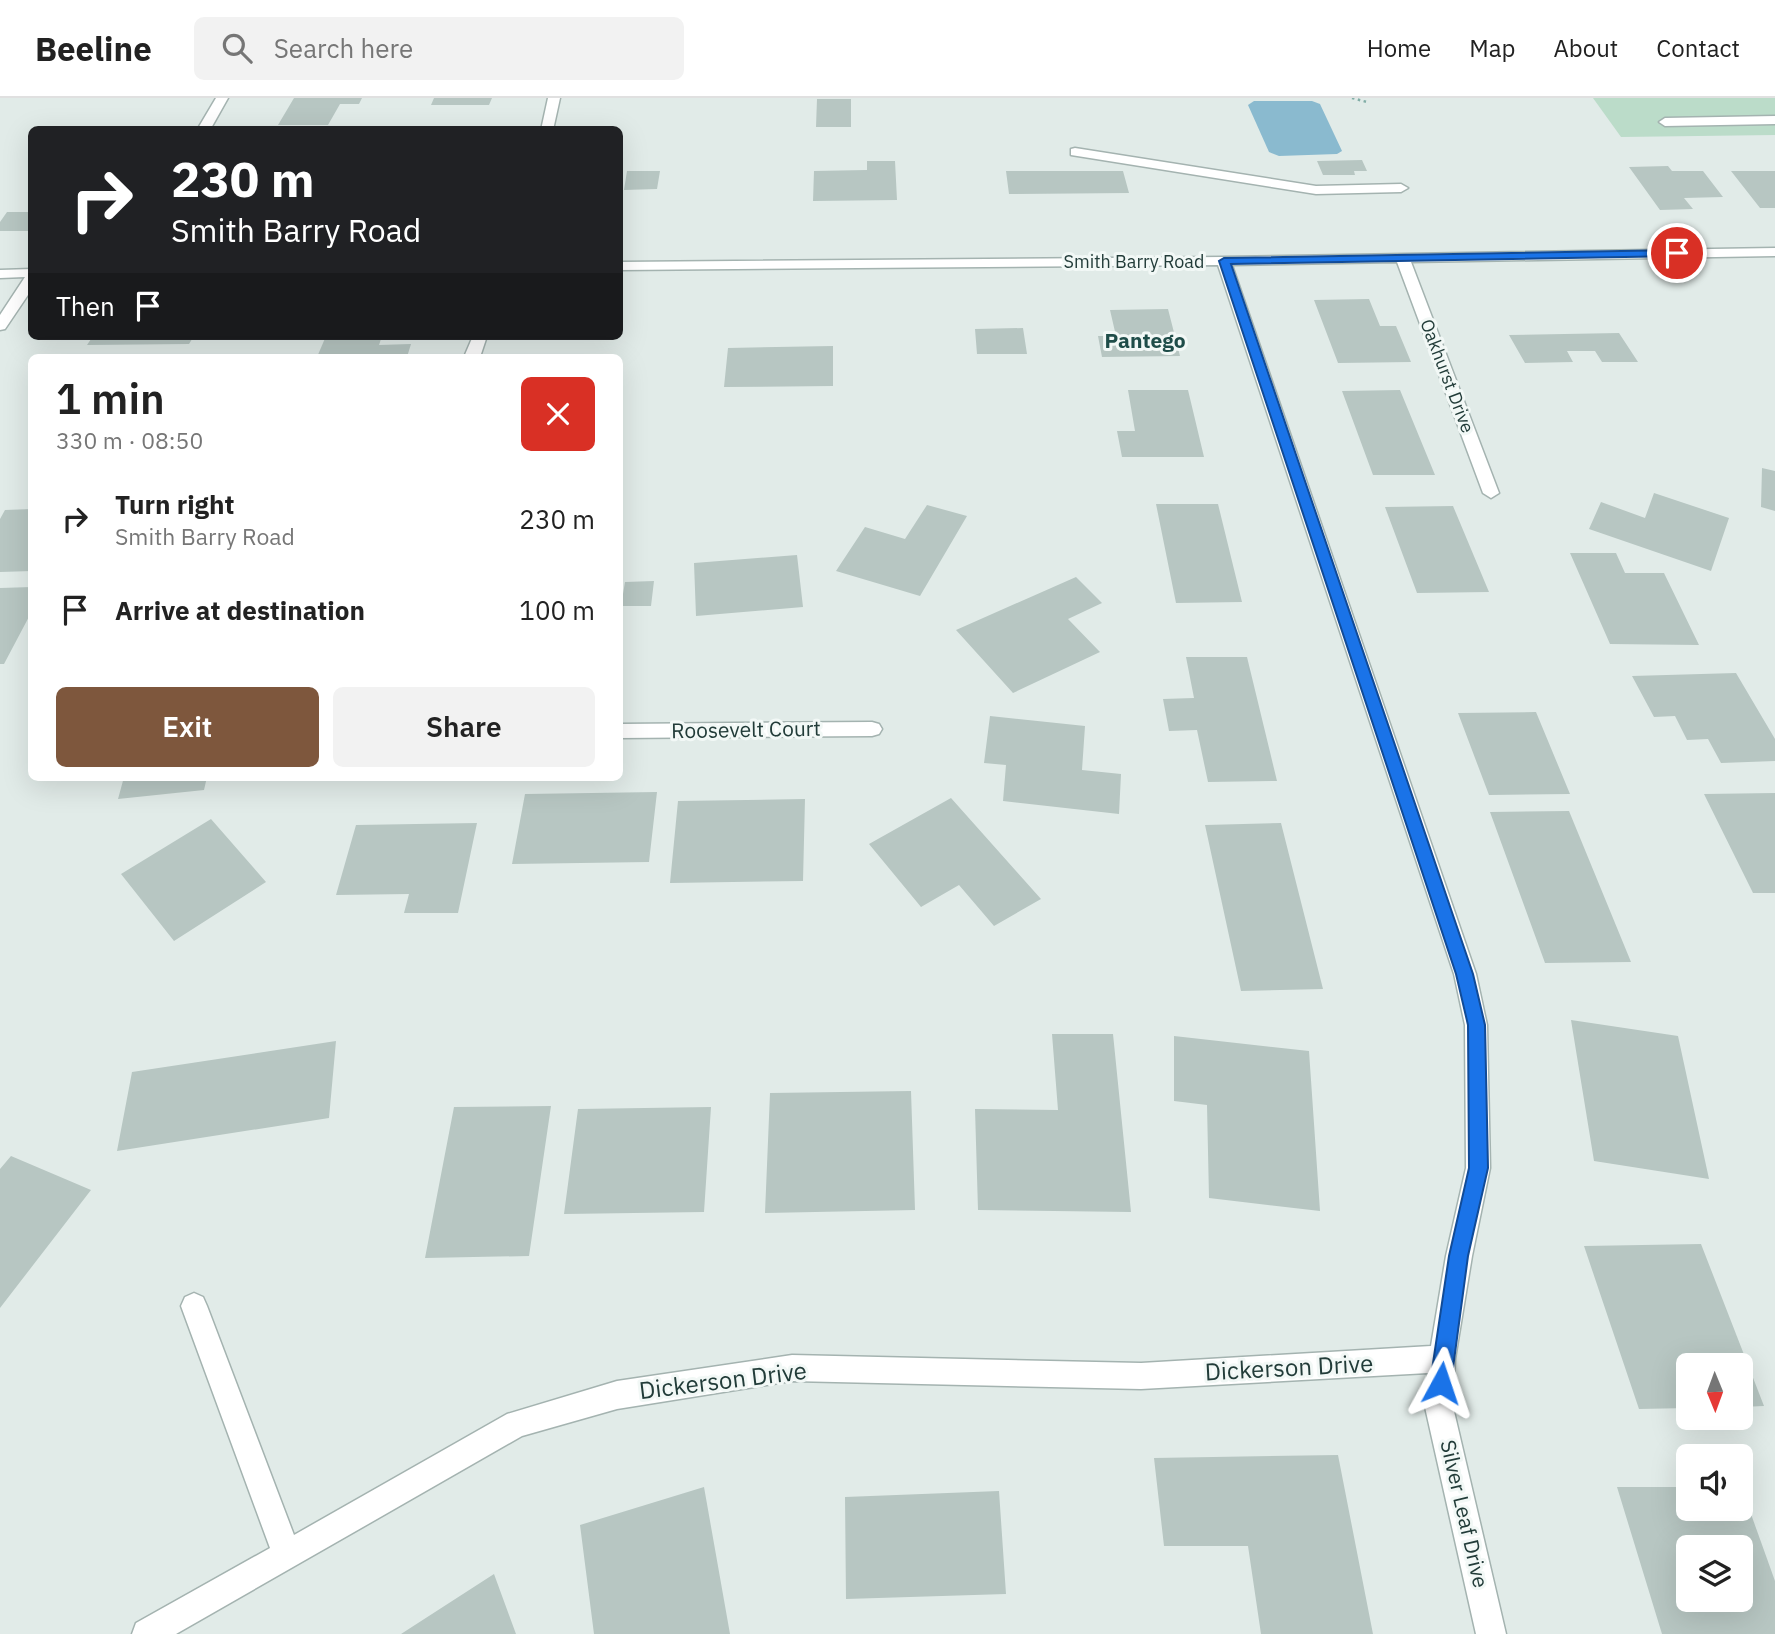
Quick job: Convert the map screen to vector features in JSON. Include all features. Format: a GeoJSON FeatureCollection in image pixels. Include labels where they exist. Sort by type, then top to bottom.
{"type":"FeatureCollection","features":[{"type":"Feature","properties":{"kind":"street"},"geometry":{"type":"LineString","coordinates":[[205,126],[222,98]]}},
{"type":"Feature","properties":{"kind":"street"},"geometry":{"type":"LineString","coordinates":[[548,126],[554,98]]}},
{"type":"Feature","properties":{"kind":"street"},"geometry":{"type":"LineString","coordinates":[[1665,121],[1775,120]]}},
{"type":"Feature","properties":{"kind":"street"},"geometry":{"type":"LineString","coordinates":[[1076,152],[1316,190],[1401,188]]}},
{"type":"Feature","properties":{"kind":"street","name":"Smith Barry Road"},"geometry":{"type":"LineString","coordinates":[[623,266],[1224,261],[1775,251]]}},
{"type":"Feature","properties":{"kind":"street","name":"Oakhurst Drive"},"geometry":{"type":"LineString","coordinates":[[1402,258],[1491,493]]}},
{"type":"Feature","properties":{"kind":"street","name":"Silver Leaf Drive"},"geometry":{"type":"LineString","coordinates":[[1224,261],[1465,974],[1476,1025],[1478,1168],[1459,1256],[1442,1359],[1439,1407],[1491,1634]]}},
{"type":"Feature","properties":{"kind":"street"},"geometry":{"type":"LineString","coordinates":[[0,274],[28,276]]}},
{"type":"Feature","properties":{"kind":"street"},"geometry":{"type":"LineString","coordinates":[[0,326],[28,282]]}},
{"type":"Feature","properties":{"kind":"street","name":"Roosevelt Court"},"geometry":{"type":"LineString","coordinates":[[623,731],[872,729]]}},
{"type":"Feature","properties":{"kind":"street"},"geometry":{"type":"LineString","coordinates":[[194,1306],[287,1555]]}},
{"type":"Feature","properties":{"kind":"street","name":"Dickerson Drive"},"geometry":{"type":"LineString","coordinates":[[148,1634],[517,1424],[617,1395],[793,1368],[1141,1376],[1442,1359]]}},
{"type":"Feature","properties":{"kind":"path"},"geometry":{"type":"LineString","coordinates":[[1352,98],[1367,102]]}},
{"type":"Feature","properties":{"kind":"green space"},"geometry":{"type":"Polygon","coordinates":[[[1593,98],[1775,98],[1775,135],[1621,137],[1593,98]]]}},
{"type":"Feature","properties":{"kind":"water"},"geometry":{"type":"Polygon","coordinates":[[[1254,101],[1312,101],[1320,104],[1342,151],[1337,154],[1279,156],[1269,152],[1248,105],[1254,101]]]}},
{"type":"Feature","properties":{"kind":"building"},"geometry":{"type":"Polygon","coordinates":[[[294,98],[362,98],[359,104],[340,104],[328,125],[278,125],[294,98]]]}},
{"type":"Feature","properties":{"kind":"building"},"geometry":{"type":"Polygon","coordinates":[[[434,98],[492,98],[489,105],[431,105],[434,98]]]}},
{"type":"Feature","properties":{"kind":"building"},"geometry":{"type":"Polygon","coordinates":[[[817,99],[851,99],[851,127],[816,127],[817,99]]]}},
{"type":"Feature","properties":{"kind":"building"},"geometry":{"type":"Polygon","coordinates":[[[1362,160],[1367,171],[1354,171],[1355,175],[1323,175],[1317,161],[1362,160]]]}},
{"type":"Feature","properties":{"kind":"building"},"geometry":{"type":"Polygon","coordinates":[[[867,161],[895,161],[897,200],[813,201],[814,171],[867,170],[867,161]]]}},
{"type":"Feature","properties":{"kind":"building"},"geometry":{"type":"Polygon","coordinates":[[[1668,166],[1672,171],[1703,171],[1723,197],[1684,198],[1693,209],[1660,210],[1629,167],[1668,166]]]}},
{"type":"Feature","properties":{"kind":"building"},"geometry":{"type":"Polygon","coordinates":[[[627,171],[660,171],[657,189],[624,190],[627,171]]]}},
{"type":"Feature","properties":{"kind":"building"},"geometry":{"type":"Polygon","coordinates":[[[1006,171],[1123,171],[1129,193],[1009,194],[1006,171]]]}},
{"type":"Feature","properties":{"kind":"building"},"geometry":{"type":"Polygon","coordinates":[[[1731,171],[1775,171],[1775,208],[1760,208],[1731,171]]]}},
{"type":"Feature","properties":{"kind":"building"},"geometry":{"type":"Polygon","coordinates":[[[7,212],[28,212],[28,231],[0,231],[0,222],[7,212]]]}},
{"type":"Feature","properties":{"kind":"building"},"geometry":{"type":"Polygon","coordinates":[[[1369,299],[1380,326],[1396,326],[1411,362],[1338,363],[1314,300],[1369,299]]]}},
{"type":"Feature","properties":{"kind":"building"},"geometry":{"type":"Polygon","coordinates":[[[1168,309],[1180,356],[1102,357],[1098,336],[1116,336],[1110,310],[1168,309]]]}},
{"type":"Feature","properties":{"kind":"building"},"geometry":{"type":"Polygon","coordinates":[[[1023,328],[1027,354],[977,354],[975,329],[1023,328]]]}},
{"type":"Feature","properties":{"kind":"building"},"geometry":{"type":"Polygon","coordinates":[[[1619,333],[1638,362],[1602,362],[1595,351],[1567,351],[1573,362],[1525,363],[1509,335],[1619,333]]]}},
{"type":"Feature","properties":{"kind":"building"},"geometry":{"type":"Polygon","coordinates":[[[90,340],[192,340],[189,344],[87,345],[90,340]]]}},
{"type":"Feature","properties":{"kind":"building"},"geometry":{"type":"Polygon","coordinates":[[[324,340],[381,340],[379,345],[411,344],[408,354],[318,354],[324,340]]]}},
{"type":"Feature","properties":{"kind":"building"},"geometry":{"type":"Polygon","coordinates":[[[833,346],[833,386],[724,387],[728,348],[833,346]]]}},
{"type":"Feature","properties":{"kind":"building"},"geometry":{"type":"Polygon","coordinates":[[[1128,390],[1188,390],[1204,457],[1122,457],[1117,431],[1135,431],[1128,390]]]}},
{"type":"Feature","properties":{"kind":"building"},"geometry":{"type":"Polygon","coordinates":[[[1400,390],[1435,475],[1373,475],[1342,391],[1400,390]]]}},
{"type":"Feature","properties":{"kind":"building"},"geometry":{"type":"Polygon","coordinates":[[[1762,468],[1775,471],[1775,511],[1761,507],[1762,468]]]}},
{"type":"Feature","properties":{"kind":"building"},"geometry":{"type":"Polygon","coordinates":[[[1654,493],[1729,518],[1711,571],[1589,529],[1601,502],[1645,518],[1654,493]]]}},
{"type":"Feature","properties":{"kind":"building"},"geometry":{"type":"Polygon","coordinates":[[[1156,504],[1218,504],[1242,602],[1176,603],[1156,504]]]}},
{"type":"Feature","properties":{"kind":"building"},"geometry":{"type":"Polygon","coordinates":[[[927,505],[967,516],[920,596],[836,571],[865,527],[905,539],[927,505]]]}},
{"type":"Feature","properties":{"kind":"building"},"geometry":{"type":"Polygon","coordinates":[[[1453,506],[1489,592],[1417,593],[1385,507],[1453,506]]]}},
{"type":"Feature","properties":{"kind":"building"},"geometry":{"type":"Polygon","coordinates":[[[28,509],[28,571],[0,572],[0,519],[5,510],[28,509]]]}},
{"type":"Feature","properties":{"kind":"building"},"geometry":{"type":"Polygon","coordinates":[[[1570,553],[1616,553],[1625,573],[1664,573],[1699,645],[1610,644],[1570,553]]]}},
{"type":"Feature","properties":{"kind":"building"},"geometry":{"type":"Polygon","coordinates":[[[797,555],[803,607],[696,616],[694,563],[797,555]]]}},
{"type":"Feature","properties":{"kind":"building"},"geometry":{"type":"Polygon","coordinates":[[[1076,577],[1102,603],[1068,619],[1100,652],[1013,693],[956,630],[1076,577]]]}},
{"type":"Feature","properties":{"kind":"building"},"geometry":{"type":"Polygon","coordinates":[[[654,581],[651,606],[623,606],[625,582],[654,581]]]}},
{"type":"Feature","properties":{"kind":"building"},"geometry":{"type":"Polygon","coordinates":[[[28,587],[28,619],[4,664],[0,664],[0,588],[28,587]]]}},
{"type":"Feature","properties":{"kind":"building"},"geometry":{"type":"Polygon","coordinates":[[[1186,657],[1247,657],[1277,781],[1208,782],[1197,730],[1169,731],[1163,699],[1194,698],[1186,657]]]}},
{"type":"Feature","properties":{"kind":"building"},"geometry":{"type":"Polygon","coordinates":[[[1736,673],[1775,739],[1775,761],[1721,763],[1708,739],[1687,740],[1675,716],[1654,717],[1632,676],[1736,673]]]}},
{"type":"Feature","properties":{"kind":"building"},"geometry":{"type":"Polygon","coordinates":[[[1536,712],[1570,794],[1489,795],[1458,713],[1536,712]]]}},
{"type":"Feature","properties":{"kind":"building"},"geometry":{"type":"Polygon","coordinates":[[[990,716],[1085,726],[1082,770],[1121,774],[1119,814],[1003,801],[1006,765],[984,763],[990,716]]]}},
{"type":"Feature","properties":{"kind":"building"},"geometry":{"type":"Polygon","coordinates":[[[123,781],[206,781],[204,790],[118,799],[123,781]]]}},
{"type":"Feature","properties":{"kind":"building"},"geometry":{"type":"Polygon","coordinates":[[[657,792],[649,862],[512,864],[525,794],[657,792]]]}},
{"type":"Feature","properties":{"kind":"building"},"geometry":{"type":"Polygon","coordinates":[[[1775,793],[1775,893],[1753,893],[1704,794],[1775,793]]]}},
{"type":"Feature","properties":{"kind":"building"},"geometry":{"type":"Polygon","coordinates":[[[951,798],[1041,899],[994,926],[959,885],[921,907],[869,844],[951,798]]]}},
{"type":"Feature","properties":{"kind":"building"},"geometry":{"type":"Polygon","coordinates":[[[805,799],[803,881],[670,883],[678,801],[805,799]]]}},
{"type":"Feature","properties":{"kind":"building"},"geometry":{"type":"Polygon","coordinates":[[[1569,811],[1631,962],[1545,963],[1490,812],[1569,811]]]}},
{"type":"Feature","properties":{"kind":"building"},"geometry":{"type":"Polygon","coordinates":[[[211,819],[266,882],[174,941],[121,874],[211,819]]]}},
{"type":"Feature","properties":{"kind":"building"},"geometry":{"type":"Polygon","coordinates":[[[477,823],[458,913],[404,913],[409,894],[336,895],[356,825],[477,823]]]}},
{"type":"Feature","properties":{"kind":"building"},"geometry":{"type":"Polygon","coordinates":[[[1281,823],[1323,989],[1241,991],[1205,825],[1281,823]]]}},
{"type":"Feature","properties":{"kind":"building"},"geometry":{"type":"Polygon","coordinates":[[[1571,1020],[1678,1036],[1709,1179],[1594,1161],[1571,1020]]]}},
{"type":"Feature","properties":{"kind":"building"},"geometry":{"type":"Polygon","coordinates":[[[1052,1034],[1113,1034],[1131,1212],[978,1210],[975,1109],[1058,1110],[1052,1034]]]}},
{"type":"Feature","properties":{"kind":"building"},"geometry":{"type":"Polygon","coordinates":[[[1174,1036],[1309,1051],[1320,1211],[1209,1198],[1207,1105],[1174,1101],[1174,1036]]]}},
{"type":"Feature","properties":{"kind":"building"},"geometry":{"type":"Polygon","coordinates":[[[336,1041],[329,1118],[117,1151],[132,1072],[336,1041]]]}},
{"type":"Feature","properties":{"kind":"building"},"geometry":{"type":"Polygon","coordinates":[[[911,1091],[915,1210],[765,1213],[770,1093],[911,1091]]]}},
{"type":"Feature","properties":{"kind":"building"},"geometry":{"type":"Polygon","coordinates":[[[551,1106],[529,1256],[425,1258],[454,1107],[551,1106]]]}},
{"type":"Feature","properties":{"kind":"building"},"geometry":{"type":"Polygon","coordinates":[[[711,1107],[704,1212],[564,1214],[578,1109],[711,1107]]]}},
{"type":"Feature","properties":{"kind":"building"},"geometry":{"type":"Polygon","coordinates":[[[11,1156],[91,1190],[0,1308],[0,1169],[11,1156]]]}},
{"type":"Feature","properties":{"kind":"building"},"geometry":{"type":"Polygon","coordinates":[[[1701,1244],[1743,1353],[1676,1353],[1676,1408],[1639,1409],[1584,1246],[1701,1244]]]}},
{"type":"Feature","properties":{"kind":"building"},"geometry":{"type":"Polygon","coordinates":[[[1754,1380],[1764,1406],[1754,1406],[1754,1380]]]}},
{"type":"Feature","properties":{"kind":"building"},"geometry":{"type":"Polygon","coordinates":[[[1338,1455],[1373,1634],[1261,1634],[1248,1546],[1164,1546],[1154,1458],[1338,1455]]]}},
{"type":"Feature","properties":{"kind":"building"},"geometry":{"type":"Polygon","coordinates":[[[704,1487],[730,1634],[594,1634],[580,1525],[704,1487]]]}},
{"type":"Feature","properties":{"kind":"building"},"geometry":{"type":"Polygon","coordinates":[[[1617,1487],[1676,1487],[1676,1521],[1753,1520],[1775,1581],[1775,1634],[1662,1634],[1617,1487]]]}},
{"type":"Feature","properties":{"kind":"building"},"geometry":{"type":"Polygon","coordinates":[[[999,1491],[1006,1594],[846,1599],[845,1497],[999,1491]]]}},
{"type":"Feature","properties":{"kind":"building"},"geometry":{"type":"Polygon","coordinates":[[[494,1574],[516,1634],[401,1634],[494,1574]]]}},
{"type":"Feature","properties":{"kind":"district","name":"Pantego"},"geometry":{"type":"Point","coordinates":[1145,341]}},
{"type":"Feature","properties":{"kind":"route"},"geometry":{"type":"LineString","coordinates":[[1441,1383],[1442,1359],[1459,1256],[1478,1168],[1476,1025],[1465,974],[1224,261],[1677,253]]}}]}
